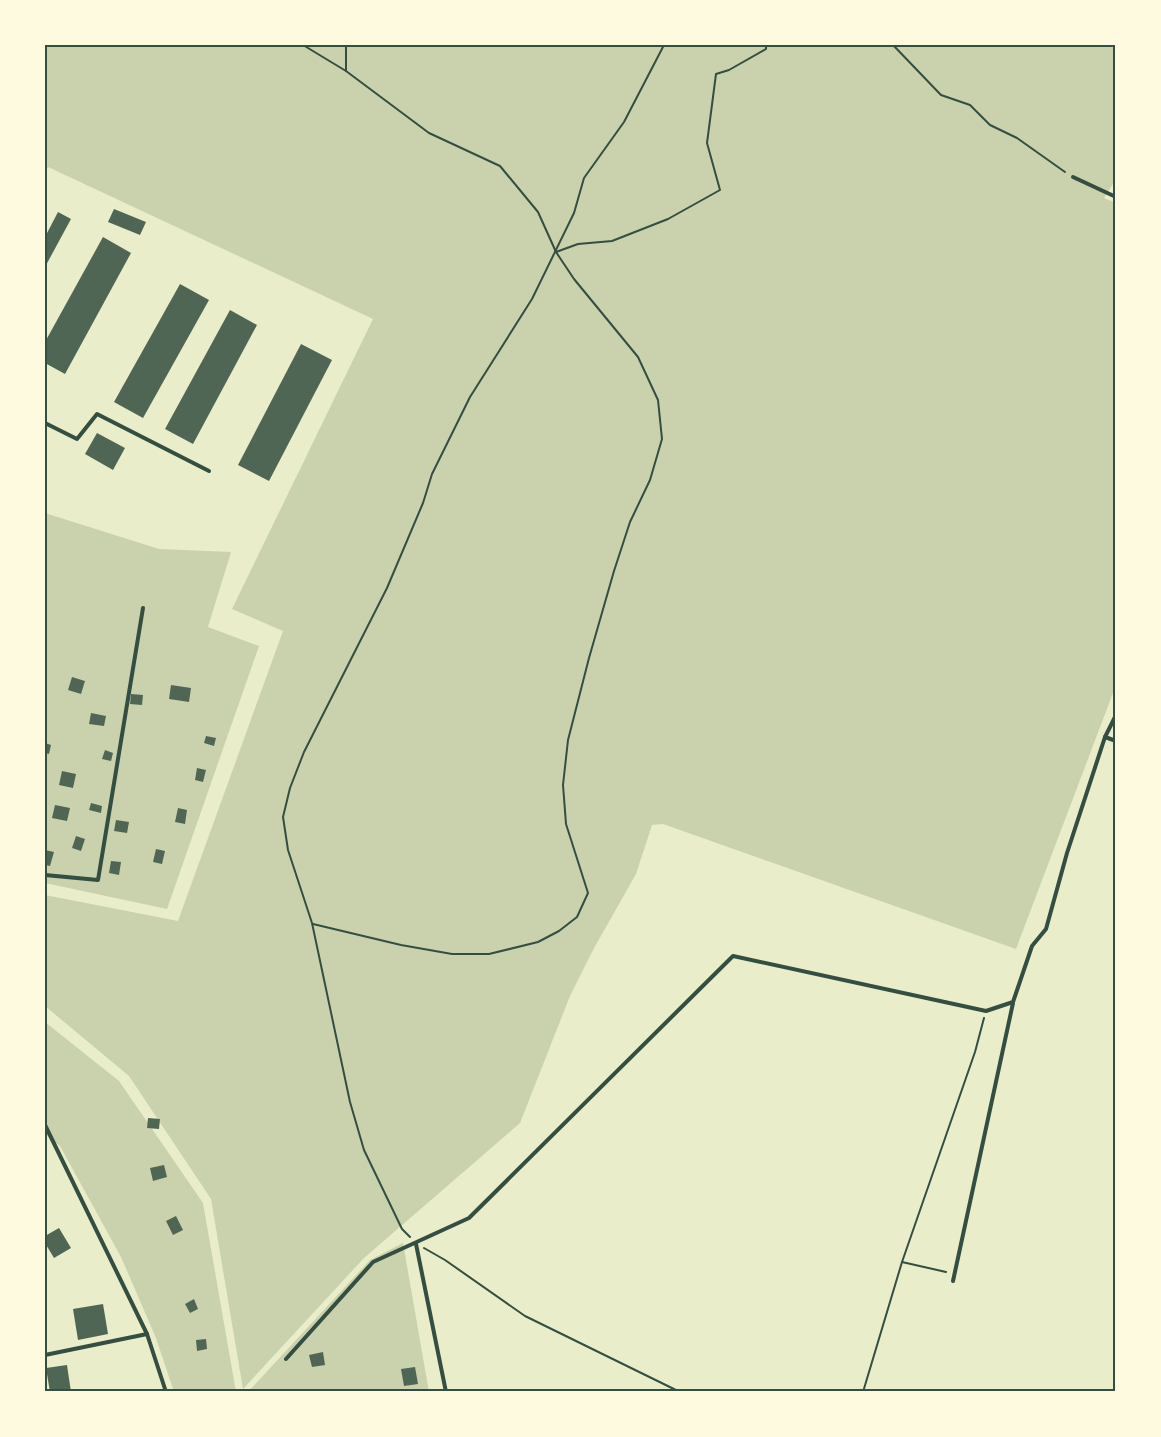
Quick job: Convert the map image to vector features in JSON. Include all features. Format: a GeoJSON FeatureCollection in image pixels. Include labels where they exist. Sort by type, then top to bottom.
{"type":"FeatureCollection","features":[{"type":"Feature","properties":{"kind":"lane"},"geometry":{"type":"LineString","coordinates":[[1073,177],[1116,197]]}},
{"type":"Feature","properties":{"kind":"lane"},"geometry":{"type":"LineString","coordinates":[[45,423],[77,439],[97,414],[209,471]]}},
{"type":"Feature","properties":{"kind":"lane"},"geometry":{"type":"LineString","coordinates":[[45,875],[98,880],[143,608]]}},
{"type":"Feature","properties":{"kind":"lane"},"geometry":{"type":"LineString","coordinates":[[952,1281],[1013,1002],[1032,946],[1046,929],[1066,853],[1106,736],[1116,715]]}},
{"type":"Feature","properties":{"kind":"lane"},"geometry":{"type":"LineString","coordinates":[[1106,736],[1116,741]]}},
{"type":"Feature","properties":{"kind":"lane"},"geometry":{"type":"LineString","coordinates":[[286,1359],[373,1262],[469,1218],[733,957],[986,1011],[1013,1002]]}},
{"type":"Feature","properties":{"kind":"lane"},"geometry":{"type":"LineString","coordinates":[[45,1125],[147,1334],[166,1392]]}},
{"type":"Feature","properties":{"kind":"lane"},"geometry":{"type":"LineString","coordinates":[[416,1244],[446,1392]]}},
{"type":"Feature","properties":{"kind":"lane"},"geometry":{"type":"LineString","coordinates":[[45,1355],[147,1334]]}},
{"type":"Feature","properties":{"kind":"path"},"geometry":{"type":"LineString","coordinates":[[303,45],[346,71],[429,133],[500,166],[538,212],[556,252],[574,279],[638,357],[658,400],[662,439],[650,480],[630,522],[614,571],[568,740],[563,785],[566,824],[588,893],[577,917],[560,931],[537,942],[489,954],[452,954],[400,945],[312,923]]}},
{"type":"Feature","properties":{"kind":"path"},"geometry":{"type":"LineString","coordinates":[[346,45],[346,71]]}},
{"type":"Feature","properties":{"kind":"path"},"geometry":{"type":"LineString","coordinates":[[664,45],[624,123],[584,178],[574,213],[532,299],[470,397],[437,464],[387,588],[304,752],[290,788],[283,817],[288,850],[312,923],[347,1091],[364,1150],[402,1229],[416,1244],[446,1260],[525,1316],[680,1392]]}},
{"type":"Feature","properties":{"kind":"path"},"geometry":{"type":"LineString","coordinates":[[556,252],[578,244],[612,241],[668,219],[720,190],[707,143],[716,74],[729,70],[766,49],[766,45]]}},
{"type":"Feature","properties":{"kind":"path"},"geometry":{"type":"LineString","coordinates":[[893,45],[941,95],[970,105],[990,125],[1017,138],[1073,177]]}},
{"type":"Feature","properties":{"kind":"path"},"geometry":{"type":"LineString","coordinates":[[863,1392],[902,1262],[975,1052],[986,1011]]}},
{"type":"Feature","properties":{"kind":"path"},"geometry":{"type":"LineString","coordinates":[[902,1262],[954,1273]]}},
{"type":"Feature","properties":{"kind":"green space"},"geometry":{"type":"Polygon","coordinates":[[[45,45],[1116,45],[1116,179],[1104,198],[1116,203],[1116,685],[1016,949],[663,824],[652,825],[636,874],[570,996],[520,1123],[364,1258],[243,1389],[211,1199],[129,1076],[45,1006],[45,895],[178,921],[283,631],[232,609],[373,319],[48,167],[45,171],[45,45]]]}},
{"type":"Feature","properties":{"kind":"green space"},"geometry":{"type":"Polygon","coordinates":[[[45,513],[159,549],[231,552],[208,627],[259,646],[167,909],[45,883],[45,513]]]}},
{"type":"Feature","properties":{"kind":"green space"},"geometry":{"type":"Polygon","coordinates":[[[45,1022],[119,1081],[203,1203],[236,1392],[174,1392],[156,1338],[121,1257],[60,1146],[45,1134],[45,1022]]]}},
{"type":"Feature","properties":{"kind":"green space"},"geometry":{"type":"Polygon","coordinates":[[[403,1243],[429,1392],[248,1392],[370,1260],[403,1243]]]}},
{"type":"Feature","properties":{"kind":"building"},"geometry":{"type":"Polygon","coordinates":[[[114,209],[146,222],[140,235],[108,222],[114,209]]]}},
{"type":"Feature","properties":{"kind":"building"},"geometry":{"type":"Polygon","coordinates":[[[58,212],[71,219],[45,267],[45,237],[58,212]]]}},
{"type":"Feature","properties":{"kind":"building"},"geometry":{"type":"Polygon","coordinates":[[[103,237],[131,253],[65,374],[45,363],[45,342],[103,237]]]}},
{"type":"Feature","properties":{"kind":"building"},"geometry":{"type":"Polygon","coordinates":[[[180,284],[209,300],[143,418],[114,402],[180,284]]]}},
{"type":"Feature","properties":{"kind":"building"},"geometry":{"type":"Polygon","coordinates":[[[230,310],[257,325],[193,444],[165,429],[230,310]]]}},
{"type":"Feature","properties":{"kind":"building"},"geometry":{"type":"Polygon","coordinates":[[[301,344],[332,360],[269,481],[238,465],[301,344]]]}},
{"type":"Feature","properties":{"kind":"building"},"geometry":{"type":"Polygon","coordinates":[[[97,433],[125,448],[113,470],[85,454],[97,433]]]}},
{"type":"Feature","properties":{"kind":"building"},"geometry":{"type":"Polygon","coordinates":[[[72,677],[85,681],[81,694],[68,690],[72,677]]]}},
{"type":"Feature","properties":{"kind":"building"},"geometry":{"type":"Polygon","coordinates":[[[171,685],[191,688],[189,702],[169,699],[171,685]]]}},
{"type":"Feature","properties":{"kind":"building"},"geometry":{"type":"Polygon","coordinates":[[[131,694],[143,695],[142,705],[130,704],[131,694]]]}},
{"type":"Feature","properties":{"kind":"building"},"geometry":{"type":"Polygon","coordinates":[[[91,713],[106,716],[104,726],[89,724],[91,713]]]}},
{"type":"Feature","properties":{"kind":"building"},"geometry":{"type":"Polygon","coordinates":[[[206,736],[216,738],[214,746],[204,743],[206,736]]]}},
{"type":"Feature","properties":{"kind":"building"},"geometry":{"type":"Polygon","coordinates":[[[45,743],[51,745],[49,754],[45,753],[45,743]]]}},
{"type":"Feature","properties":{"kind":"building"},"geometry":{"type":"Polygon","coordinates":[[[105,750],[113,753],[111,761],[102,759],[105,750]]]}},
{"type":"Feature","properties":{"kind":"building"},"geometry":{"type":"Polygon","coordinates":[[[197,768],[206,770],[203,782],[195,780],[197,768]]]}},
{"type":"Feature","properties":{"kind":"building"},"geometry":{"type":"Polygon","coordinates":[[[62,771],[76,774],[73,788],[59,785],[62,771]]]}},
{"type":"Feature","properties":{"kind":"building"},"geometry":{"type":"Polygon","coordinates":[[[91,803],[102,806],[101,813],[89,810],[91,803]]]}},
{"type":"Feature","properties":{"kind":"building"},"geometry":{"type":"Polygon","coordinates":[[[55,805],[70,808],[67,821],[52,818],[55,805]]]}},
{"type":"Feature","properties":{"kind":"building"},"geometry":{"type":"Polygon","coordinates":[[[178,808],[187,810],[185,824],[175,822],[178,808]]]}},
{"type":"Feature","properties":{"kind":"building"},"geometry":{"type":"Polygon","coordinates":[[[116,820],[129,822],[127,833],[114,831],[116,820]]]}},
{"type":"Feature","properties":{"kind":"building"},"geometry":{"type":"Polygon","coordinates":[[[76,836],[85,839],[81,851],[72,848],[76,836]]]}},
{"type":"Feature","properties":{"kind":"building"},"geometry":{"type":"Polygon","coordinates":[[[156,849],[165,851],[162,864],[153,862],[156,849]]]}},
{"type":"Feature","properties":{"kind":"building"},"geometry":{"type":"Polygon","coordinates":[[[45,850],[54,852],[50,866],[45,865],[45,850]]]}},
{"type":"Feature","properties":{"kind":"building"},"geometry":{"type":"Polygon","coordinates":[[[111,861],[121,862],[119,875],[109,873],[111,861]]]}},
{"type":"Feature","properties":{"kind":"building"},"geometry":{"type":"Polygon","coordinates":[[[148,1118],[160,1119],[159,1129],[147,1128],[148,1118]]]}},
{"type":"Feature","properties":{"kind":"building"},"geometry":{"type":"Polygon","coordinates":[[[164,1165],[167,1177],[153,1181],[150,1168],[164,1165]]]}},
{"type":"Feature","properties":{"kind":"building"},"geometry":{"type":"Polygon","coordinates":[[[176,1216],[183,1230],[173,1235],[166,1221],[176,1216]]]}},
{"type":"Feature","properties":{"kind":"building"},"geometry":{"type":"Polygon","coordinates":[[[59,1228],[71,1248],[54,1258],[45,1243],[45,1236],[59,1228]]]}},
{"type":"Feature","properties":{"kind":"building"},"geometry":{"type":"Polygon","coordinates":[[[194,1299],[198,1309],[190,1313],[185,1304],[194,1299]]]}},
{"type":"Feature","properties":{"kind":"building"},"geometry":{"type":"Polygon","coordinates":[[[103,1304],[108,1334],[78,1340],[73,1309],[103,1304]]]}},
{"type":"Feature","properties":{"kind":"building"},"geometry":{"type":"Polygon","coordinates":[[[206,1339],[207,1349],[197,1351],[196,1340],[206,1339]]]}},
{"type":"Feature","properties":{"kind":"building"},"geometry":{"type":"Polygon","coordinates":[[[323,1352],[325,1365],[312,1367],[309,1355],[323,1352]]]}},
{"type":"Feature","properties":{"kind":"building"},"geometry":{"type":"Polygon","coordinates":[[[67,1365],[71,1392],[50,1392],[46,1368],[67,1365]]]}},
{"type":"Feature","properties":{"kind":"building"},"geometry":{"type":"Polygon","coordinates":[[[415,1367],[418,1384],[404,1386],[401,1369],[415,1367]]]}}]}
